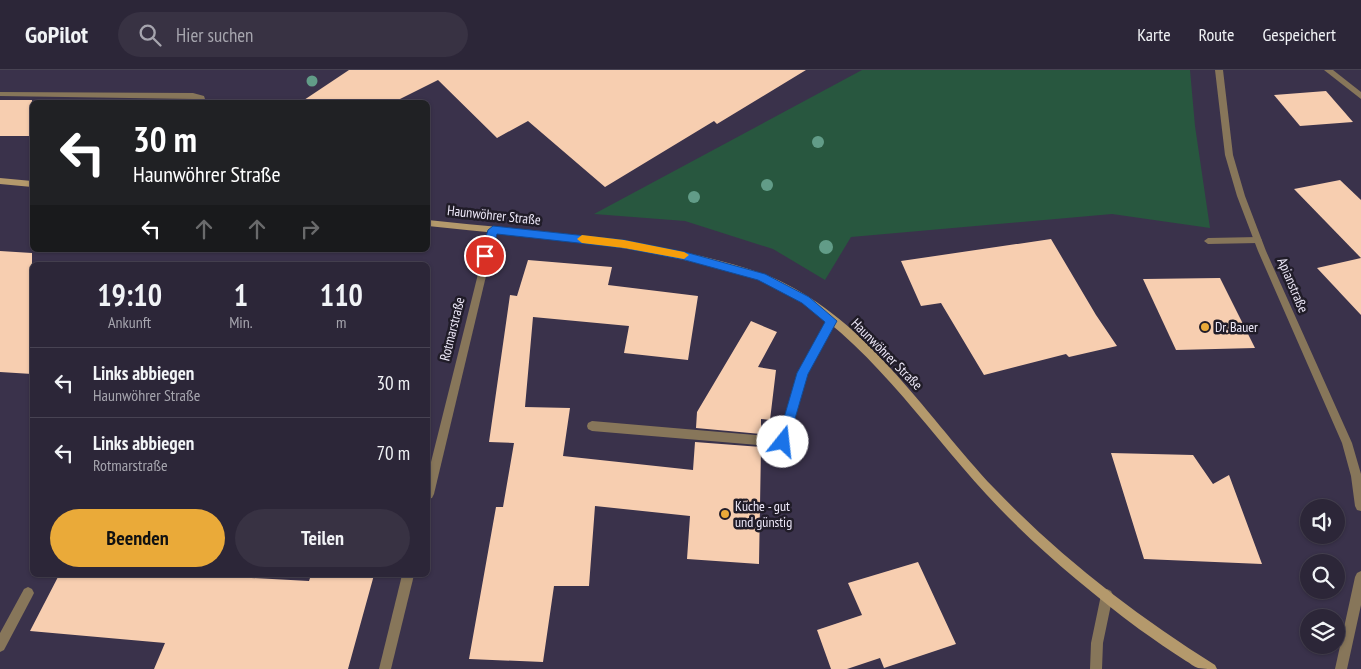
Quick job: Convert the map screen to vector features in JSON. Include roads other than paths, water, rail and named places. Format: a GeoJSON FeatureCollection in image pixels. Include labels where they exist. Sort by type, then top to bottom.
{"type":"FeatureCollection","features":[{"type":"Feature","properties":{"kind":"street","name":"Apianstraße"},"geometry":{"type":"LineString","coordinates":[[1219,70],[1229,155],[1241,196],[1258,240],[1347,443],[1356,476],[1361,506]]}},
{"type":"Feature","properties":{"kind":"street"},"geometry":{"type":"LineString","coordinates":[[1328,70],[1361,96]]}},
{"type":"Feature","properties":{"kind":"street"},"geometry":{"type":"LineString","coordinates":[[0,94],[192,96],[201,98],[202,100]]}},
{"type":"Feature","properties":{"kind":"street"},"geometry":{"type":"LineString","coordinates":[[0,181],[30,184]]}},
{"type":"Feature","properties":{"kind":"street","name":"Haunwöhrer Straße"},"geometry":{"type":"LineString","coordinates":[[430,223],[624,244],[685,256],[761,277],[805,300],[854,339],[992,493],[1043,542],[1171,645],[1211,669]]}},
{"type":"Feature","properties":{"kind":"street","name":"Rotmarstraße"},"geometry":{"type":"LineString","coordinates":[[430,486],[493,230]]}},
{"type":"Feature","properties":{"kind":"street"},"geometry":{"type":"LineString","coordinates":[[1208,241],[1258,240]]}},
{"type":"Feature","properties":{"kind":"street"},"geometry":{"type":"LineString","coordinates":[[592,426],[783,442],[802,373],[831,321]]}},
{"type":"Feature","properties":{"kind":"street"},"geometry":{"type":"LineString","coordinates":[[385,669],[408,577]]}},
{"type":"Feature","properties":{"kind":"street"},"geometry":{"type":"LineString","coordinates":[[1340,669],[1361,577]]}},
{"type":"Feature","properties":{"kind":"street"},"geometry":{"type":"LineString","coordinates":[[0,646],[28,593]]}},
{"type":"Feature","properties":{"kind":"street"},"geometry":{"type":"LineString","coordinates":[[1096,669],[1097,643],[1107,595]]}},
{"type":"Feature","properties":{"kind":"place","name":"Dr. Bauer"},"geometry":{"type":"Point","coordinates":[1205,327]}},
{"type":"Feature","properties":{"kind":"place","name":"Küche - gut und günstig"},"geometry":{"type":"Point","coordinates":[725,514]}}]}
